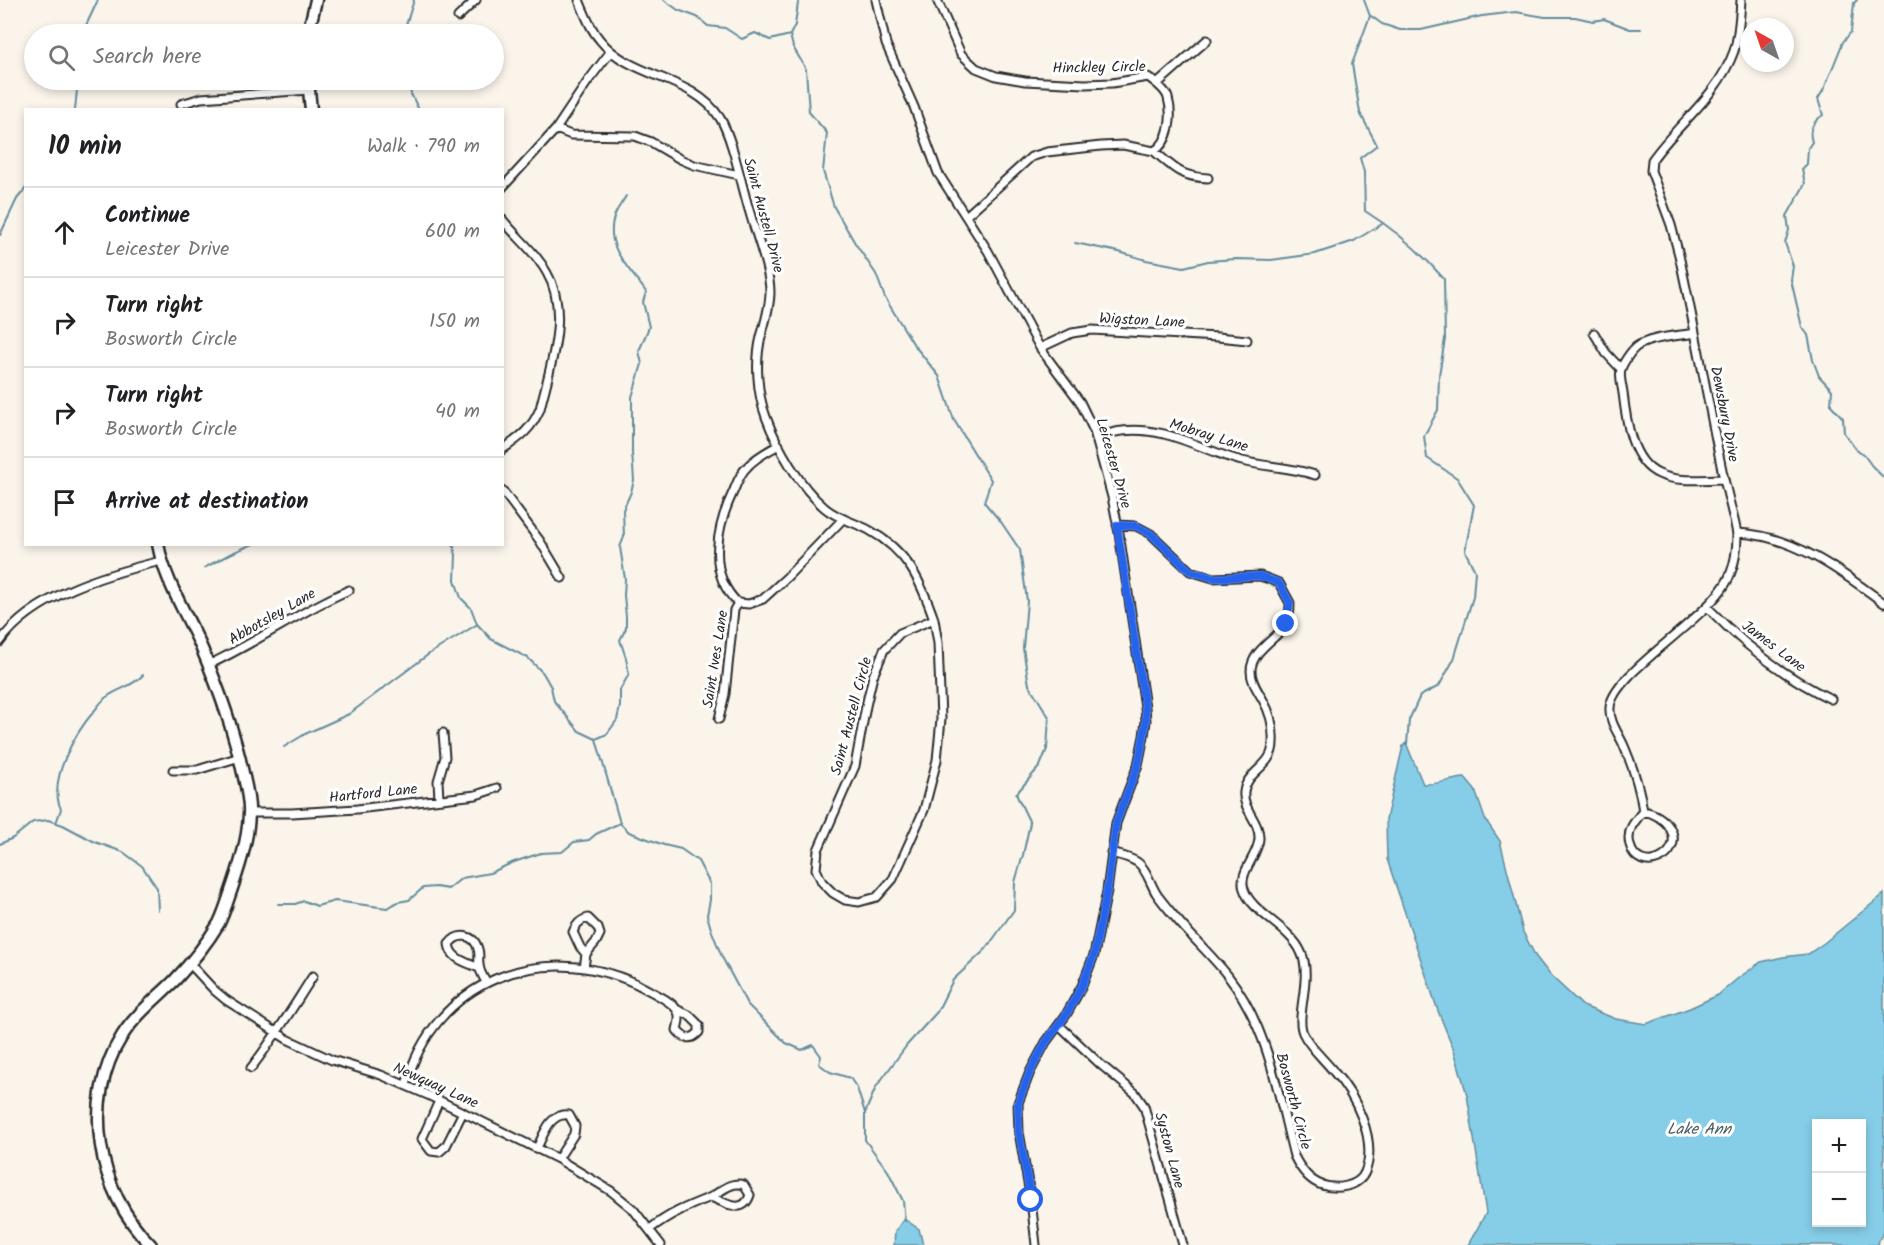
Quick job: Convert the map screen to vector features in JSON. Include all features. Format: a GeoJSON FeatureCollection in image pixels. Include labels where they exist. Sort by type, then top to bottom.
{"type":"FeatureCollection","features":[{"type":"Feature","properties":{"kind":"main road"},"geometry":{"type":"LineString","coordinates":[[310,24],[316,0]]}},
{"type":"Feature","properties":{"kind":"main road"},"geometry":{"type":"LineString","coordinates":[[308,90],[310,108]]}},
{"type":"Feature","properties":{"kind":"main road"},"geometry":{"type":"LineString","coordinates":[[151,1245],[132,1224],[118,1201],[103,1160],[99,1141],[99,1123],[104,1074],[122,1036],[143,1011],[190,964],[220,922],[245,846],[250,813],[240,758],[224,706],[161,561],[158,546]]}},
{"type":"Feature","properties":{"kind":"street"},"geometry":{"type":"LineString","coordinates":[[458,17],[476,0]]}},
{"type":"Feature","properties":{"kind":"street","name":"Saint Austell Drive"},"geometry":{"type":"LineString","coordinates":[[579,0],[586,18],[600,40],[611,51],[642,69],[688,89],[707,102],[721,119],[730,142],[765,265],[770,291],[757,362],[765,415],[779,445],[807,489],[825,508],[842,519],[868,529],[890,544],[909,564],[924,589],[934,619]]}},
{"type":"Feature","properties":{"kind":"street","name":"Leicester Drive"},"geometry":{"type":"LineString","coordinates":[[876,0],[886,44],[914,107],[938,173],[1005,281],[1040,348],[1080,402],[1095,437],[1117,525],[1146,721],[1138,765],[1116,823],[1107,891],[1094,955],[1082,986],[1046,1042],[1030,1072],[1018,1103],[1019,1132],[1036,1245]]}},
{"type":"Feature","properties":{"kind":"street","name":"Hinckley Circle"},"geometry":{"type":"LineString","coordinates":[[937,0],[961,54],[967,62],[996,76],[1025,81],[1084,84],[1112,83],[1148,77],[1168,96],[1170,117],[1166,137],[1161,147],[1154,151]]}},
{"type":"Feature","properties":{"kind":"street","name":"Dewsbury Drive"},"geometry":{"type":"LineString","coordinates":[[1643,811],[1634,771],[1613,725],[1610,709],[1612,699],[1625,680],[1707,607],[1730,576],[1737,533],[1679,255],[1671,225],[1651,171],[1652,160],[1723,76],[1734,50],[1741,0]]}},
{"type":"Feature","properties":{"kind":"street"},"geometry":{"type":"LineString","coordinates":[[1157,84],[1207,40]]}},
{"type":"Feature","properties":{"kind":"street"},"geometry":{"type":"LineString","coordinates":[[504,186],[556,129],[611,51]]}},
{"type":"Feature","properties":{"kind":"street"},"geometry":{"type":"LineString","coordinates":[[181,104],[201,98],[267,90]]}},
{"type":"Feature","properties":{"kind":"street"},"geometry":{"type":"LineString","coordinates":[[556,129],[571,135],[635,136],[694,165],[739,175]]}},
{"type":"Feature","properties":{"kind":"street"},"geometry":{"type":"LineString","coordinates":[[966,216],[1031,157],[1047,152],[1101,146],[1123,146],[1154,151],[1178,172],[1192,178],[1208,178]]}},
{"type":"Feature","properties":{"kind":"street"},"geometry":{"type":"LineString","coordinates":[[504,221],[547,272],[558,302],[558,320],[540,409],[534,422],[524,434],[504,449]]}},
{"type":"Feature","properties":{"kind":"street","name":"Wigston Lane"},"geometry":{"type":"LineString","coordinates":[[1040,348],[1072,333],[1092,330],[1247,340]]}},
{"type":"Feature","properties":{"kind":"street"},"geometry":{"type":"LineString","coordinates":[[1594,333],[1606,353],[1621,369],[1625,414],[1635,446],[1643,462],[1658,474],[1676,478],[1724,479]]}},
{"type":"Feature","properties":{"kind":"street"},"geometry":{"type":"LineString","coordinates":[[1621,369],[1637,347],[1654,340],[1695,333]]}},
{"type":"Feature","properties":{"kind":"street","name":"Mobray Lane"},"geometry":{"type":"LineString","coordinates":[[1095,437],[1122,430],[1154,432],[1173,436],[1244,461],[1298,469],[1315,475]]}},
{"type":"Feature","properties":{"kind":"street"},"geometry":{"type":"LineString","coordinates":[[779,445],[747,466],[725,508],[720,525],[718,550],[725,588],[738,603],[749,604],[763,599],[842,519]]}},
{"type":"Feature","properties":{"kind":"street"},"geometry":{"type":"LineString","coordinates":[[504,493],[540,541],[562,578]]}},
{"type":"Feature","properties":{"kind":"street","name":"Bosworth Circle"},"geometry":{"type":"LineString","coordinates":[[1111,853],[1140,864],[1166,906],[1188,934],[1229,977],[1254,1018],[1266,1046],[1294,1156],[1299,1166],[1322,1185],[1345,1187],[1355,1183],[1364,1176],[1368,1166],[1366,1127],[1354,1100],[1337,1074],[1316,1052],[1302,1029],[1306,969],[1301,952],[1289,935],[1250,901],[1244,891],[1242,881],[1258,846],[1259,835],[1257,824],[1244,800],[1244,791],[1252,776],[1271,755],[1274,745],[1273,722],[1262,697],[1254,686],[1251,670],[1255,657],[1286,624],[1290,603],[1279,583],[1260,576],[1213,578],[1190,571],[1151,534],[1136,526],[1117,525]]}},
{"type":"Feature","properties":{"kind":"street"},"geometry":{"type":"LineString","coordinates":[[1737,533],[1759,535],[1798,548],[1841,572],[1884,603]]}},
{"type":"Feature","properties":{"kind":"street"},"geometry":{"type":"LineString","coordinates":[[0,642],[17,623],[66,592],[100,579],[161,561]]}},
{"type":"Feature","properties":{"kind":"street","name":"Abbotsley Lane"},"geometry":{"type":"LineString","coordinates":[[208,665],[255,642],[330,598],[349,590]]}},
{"type":"Feature","properties":{"kind":"street","name":"Saint Ives Lane"},"geometry":{"type":"LineString","coordinates":[[719,719],[727,684],[734,610],[738,603]]}},
{"type":"Feature","properties":{"kind":"street","name":"James Lane"},"geometry":{"type":"LineString","coordinates":[[1707,607],[1740,639],[1799,682],[1831,699]]}},
{"type":"Feature","properties":{"kind":"street","name":"Saint Austell Circle"},"geometry":{"type":"LineString","coordinates":[[934,619],[938,643],[941,719],[937,760],[924,810],[893,879],[877,897],[859,902],[845,900],[833,893],[822,882],[816,869],[818,850],[855,766],[873,676],[884,651],[900,633],[934,619]]}},
{"type":"Feature","properties":{"kind":"street"},"geometry":{"type":"LineString","coordinates":[[439,798],[438,782],[445,757],[443,733]]}},
{"type":"Feature","properties":{"kind":"street"},"geometry":{"type":"LineString","coordinates":[[172,770],[197,770],[240,758]]}},
{"type":"Feature","properties":{"kind":"street","name":"Hartford Lane"},"geometry":{"type":"LineString","coordinates":[[250,813],[357,809],[476,795],[497,788]]}},
{"type":"Feature","properties":{"kind":"street"},"geometry":{"type":"LineString","coordinates":[[1643,811],[1652,813],[1666,822],[1673,834],[1674,840],[1667,855],[1656,861],[1638,858],[1629,842],[1632,825],[1643,811]]}},
{"type":"Feature","properties":{"kind":"street"},"geometry":{"type":"LineString","coordinates":[[584,968],[586,954],[600,934],[598,928],[588,918],[575,926],[573,932],[586,954]]}},
{"type":"Feature","properties":{"kind":"street"},"geometry":{"type":"LineString","coordinates":[[479,968],[459,960],[454,955],[448,944],[453,938],[464,935],[472,939],[479,951],[479,968],[486,982]]}},
{"type":"Feature","properties":{"kind":"street","name":"Newquay Lane"},"geometry":{"type":"LineString","coordinates":[[190,964],[220,995],[308,1050],[406,1085],[558,1159],[611,1191],[633,1209],[661,1245]]}},
{"type":"Feature","properties":{"kind":"street"},"geometry":{"type":"LineString","coordinates":[[406,1085],[416,1058],[433,1027],[458,1000],[486,982],[513,973],[534,968],[584,968],[633,983],[662,998],[678,1010]]}},
{"type":"Feature","properties":{"kind":"street"},"geometry":{"type":"LineString","coordinates":[[251,1068],[266,1049],[313,976]]}},
{"type":"Feature","properties":{"kind":"street","name":"Syston Lane"},"geometry":{"type":"LineString","coordinates":[[1059,1025],[1100,1064],[1135,1092],[1144,1106],[1183,1245]]}},
{"type":"Feature","properties":{"kind":"street"},"geometry":{"type":"LineString","coordinates":[[439,1101],[422,1139],[431,1151],[439,1152],[446,1146],[463,1112]]}},
{"type":"Feature","properties":{"kind":"street"},"geometry":{"type":"LineString","coordinates":[[537,1148],[555,1118],[561,1114],[569,1115],[575,1126],[574,1134],[558,1159]]}},
{"type":"Feature","properties":{"kind":"street"},"geometry":{"type":"LineString","coordinates":[[650,1229],[665,1217],[711,1197],[731,1185],[744,1185],[750,1196],[743,1206],[736,1207],[728,1206],[711,1197]]}},
{"type":"Feature","properties":{"kind":"water","name":"Lake Ann"},"geometry":{"type":"Polygon","coordinates":[[[1406,743],[1423,784],[1465,778],[1475,790],[1485,819],[1500,841],[1523,932],[1536,957],[1551,976],[1583,1006],[1616,1019],[1646,1024],[1718,995],[1761,962],[1808,954],[1884,894],[1884,1232],[1878,1245],[1468,1245],[1486,1213],[1467,1095],[1454,1050],[1438,1011],[1387,859],[1386,819],[1403,746],[1406,743]]]}},
{"type":"Feature","properties":{"kind":"water"},"geometry":{"type":"Polygon","coordinates":[[[904,1219],[919,1229],[923,1245],[894,1245],[895,1231],[904,1219]]]}},
{"type":"Feature","properties":{"kind":"waterway"},"geometry":{"type":"LineString","coordinates":[[87,24],[98,0]]}},
{"type":"Feature","properties":{"kind":"waterway"},"geometry":{"type":"LineString","coordinates":[[406,24],[414,0]]}},
{"type":"Feature","properties":{"kind":"waterway"},"geometry":{"type":"LineString","coordinates":[[664,0],[678,10],[697,17],[708,26],[725,28],[742,39],[755,33],[770,40],[790,35]]}},
{"type":"Feature","properties":{"kind":"waterway"},"geometry":{"type":"LineString","coordinates":[[800,0],[795,25],[790,35],[793,47],[806,69],[809,112],[827,133],[823,171],[834,207],[876,274],[885,298],[914,345],[939,376],[954,420],[991,480],[984,502],[1020,550],[1027,601],[1023,648],[1029,685],[1049,717],[1047,749],[1040,766],[1016,794],[1030,823],[1015,882],[1014,910],[986,949],[953,980],[937,1012],[907,1045],[876,1087],[865,1113],[865,1140],[888,1171],[903,1201],[905,1221]]}},
{"type":"Feature","properties":{"kind":"waterway"},"geometry":{"type":"LineString","coordinates":[[1364,0],[1370,16],[1352,64],[1360,113],[1377,145],[1360,158],[1364,172],[1365,211],[1408,242],[1444,279],[1445,339],[1439,375],[1438,410],[1424,436],[1427,458],[1457,478],[1474,505],[1465,551],[1475,571],[1473,597],[1454,659],[1439,686],[1420,696],[1409,720],[1407,744]]}},
{"type":"Feature","properties":{"kind":"waterway"},"geometry":{"type":"LineString","coordinates":[[1857,0],[1854,3],[1851,32],[1843,42],[1818,99],[1823,115],[1816,120],[1811,130],[1812,142],[1808,148],[1807,164],[1802,169],[1805,184],[1787,216],[1789,230],[1785,243],[1793,266],[1791,280],[1802,327],[1808,335],[1819,376],[1832,390],[1831,405],[1843,418],[1844,433],[1854,447],[1884,478]]}},
{"type":"Feature","properties":{"kind":"waterway"},"geometry":{"type":"LineString","coordinates":[[1371,16],[1382,24],[1400,30],[1421,30],[1482,16],[1516,12],[1545,17],[1575,17],[1593,21],[1604,19],[1630,29],[1641,29]]}},
{"type":"Feature","properties":{"kind":"waterway"},"geometry":{"type":"LineString","coordinates":[[75,108],[77,90]]}},
{"type":"Feature","properties":{"kind":"waterway"},"geometry":{"type":"LineString","coordinates":[[410,90],[418,108]]}},
{"type":"Feature","properties":{"kind":"waterway"},"geometry":{"type":"LineString","coordinates":[[0,235],[17,199],[24,190]]}},
{"type":"Feature","properties":{"kind":"waterway"},"geometry":{"type":"LineString","coordinates":[[596,739],[607,734],[617,720],[620,690],[629,674],[620,640],[626,628],[625,579],[620,547],[624,537],[623,510],[634,480],[632,397],[642,364],[639,351],[649,327],[643,302],[646,292],[620,257],[613,238],[614,217],[626,196]]}},
{"type":"Feature","properties":{"kind":"waterway"},"geometry":{"type":"LineString","coordinates":[[1075,243],[1184,267],[1208,261],[1271,260],[1315,254],[1354,241],[1382,224]]}},
{"type":"Feature","properties":{"kind":"waterway"},"geometry":{"type":"LineString","coordinates":[[204,568],[248,546]]}},
{"type":"Feature","properties":{"kind":"waterway"},"geometry":{"type":"LineString","coordinates":[[454,546],[456,555],[455,580],[461,598],[471,608],[477,624],[491,639],[528,658],[543,673],[551,687],[554,701],[579,731],[596,739],[620,823],[629,832],[681,849],[698,861],[710,884],[707,915],[711,929],[722,957],[747,1004],[786,1043],[802,1050],[813,1045],[821,1056],[819,1064],[830,1072],[850,1078],[857,1088],[865,1113]]}},
{"type":"Feature","properties":{"kind":"waterway"},"geometry":{"type":"LineString","coordinates":[[284,747],[305,734],[349,714],[429,654],[476,625]]}},
{"type":"Feature","properties":{"kind":"waterway"},"geometry":{"type":"LineString","coordinates":[[56,823],[61,809],[58,784],[72,743],[104,699],[143,675]]}},
{"type":"Feature","properties":{"kind":"waterway"},"geometry":{"type":"LineString","coordinates":[[0,844],[13,838],[33,822],[48,820],[63,825],[95,842],[123,852],[142,866],[157,888],[158,910]]}},
{"type":"Feature","properties":{"kind":"waterway"},"geometry":{"type":"LineString","coordinates":[[278,904],[295,904],[304,901],[317,906],[335,901],[387,908],[398,902],[409,900],[423,888],[448,889],[462,878],[490,873],[541,853],[562,852],[574,842],[589,840],[596,834],[620,823]]}},
{"type":"Feature","properties":{"kind":"route"},"geometry":{"type":"LineString","coordinates":[[1031,1200],[1019,1132],[1018,1103],[1030,1072],[1046,1042],[1066,1015],[1082,986],[1094,955],[1107,891],[1116,823],[1138,765],[1146,721],[1117,525],[1136,526],[1151,534],[1190,571],[1213,578],[1260,576],[1279,583],[1290,603],[1286,624]]}}]}
